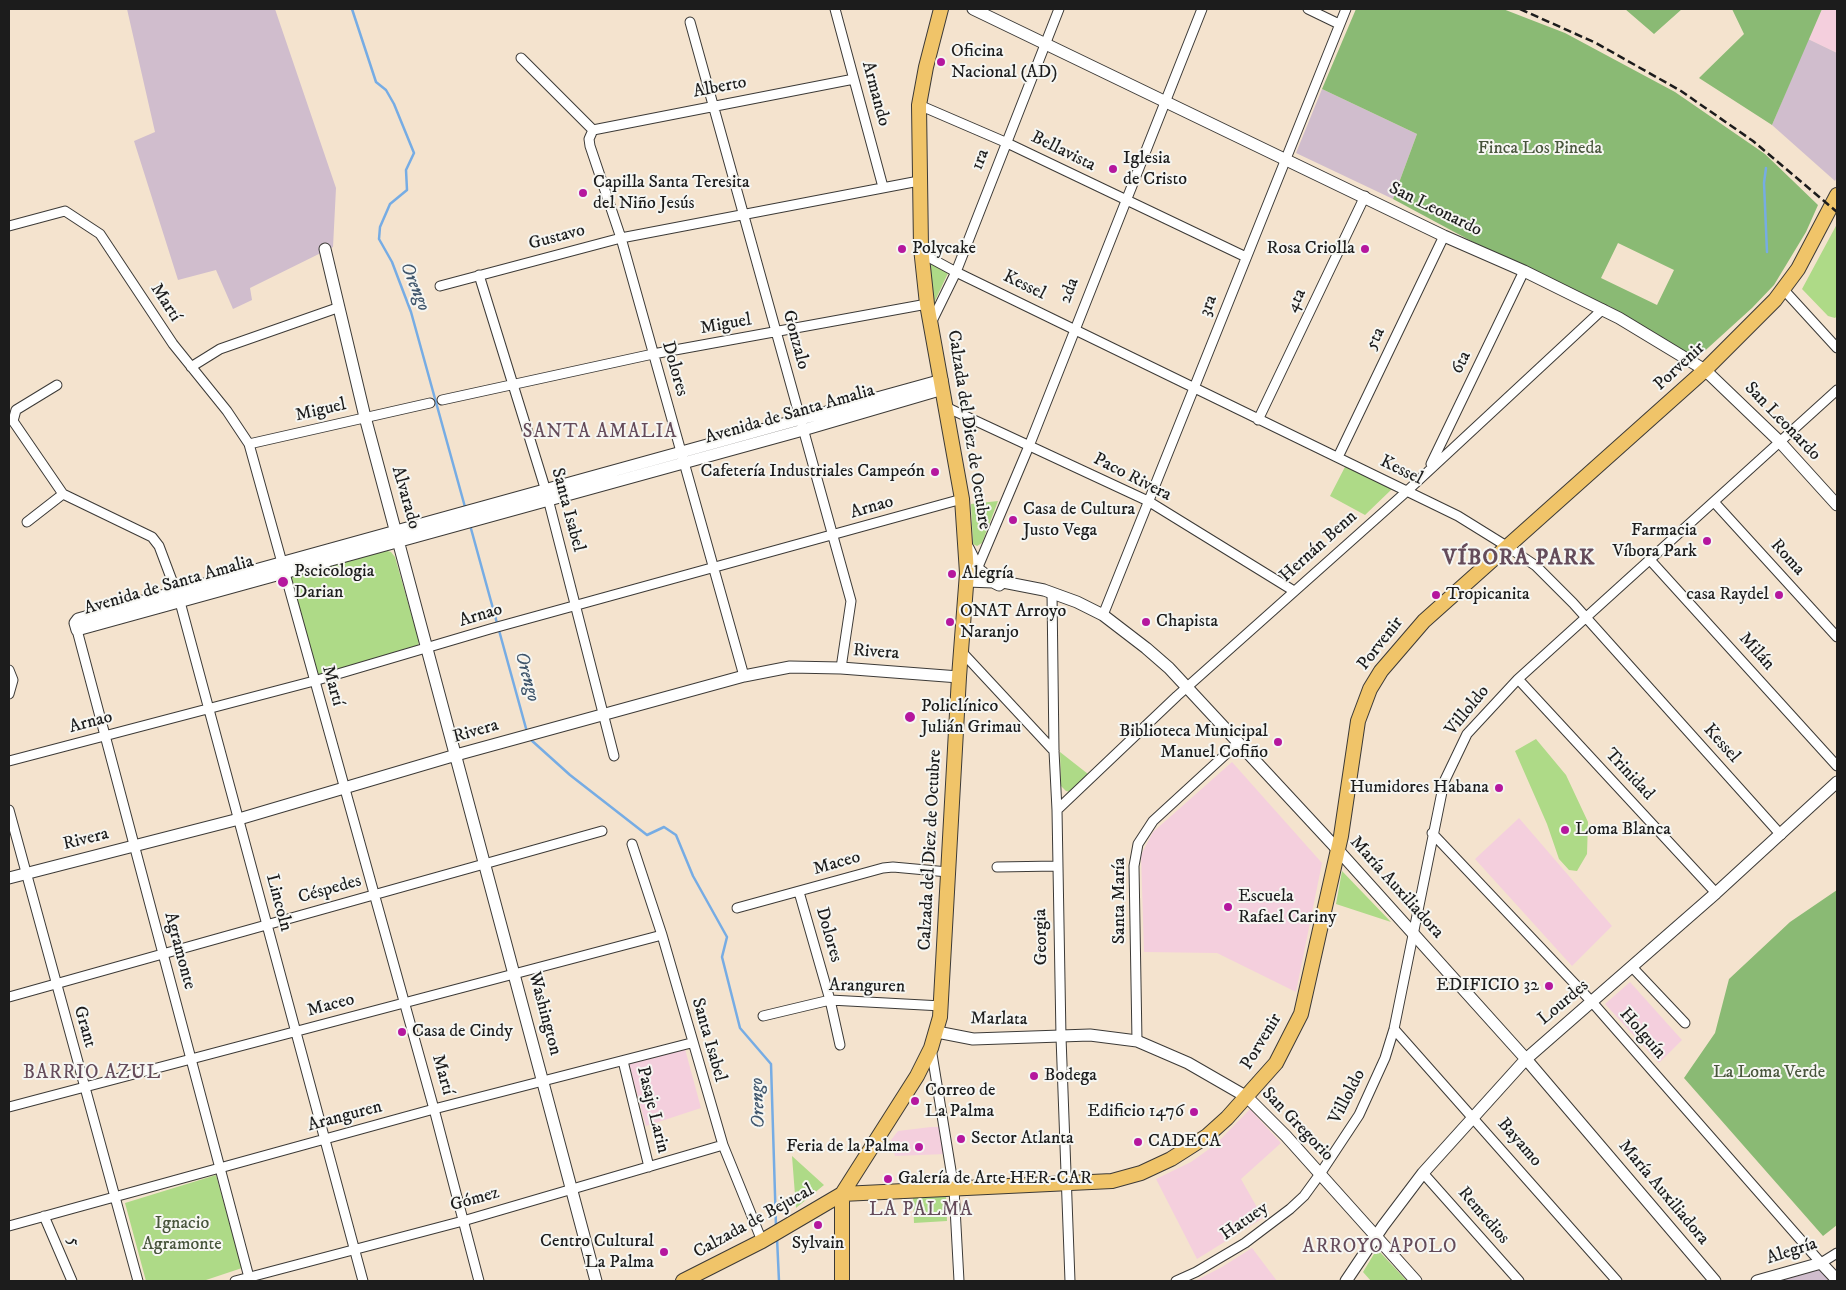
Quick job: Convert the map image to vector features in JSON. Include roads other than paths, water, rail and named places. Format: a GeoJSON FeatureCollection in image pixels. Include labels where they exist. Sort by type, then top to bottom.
{"type":"FeatureCollection","features":[{"type":"Feature","properties":{"kind":"main road","name":"Calzada del Diez de Octubre"},"geometry":{"type":"LineString","coordinates":[[842,1194],[917,1076],[931,1048],[942,1006],[959,677],[966,598],[972,575],[966,544],[962,499],[948,408],[931,323],[921,253],[919,105],[929,53],[941,9]]}},
{"type":"Feature","properties":{"kind":"main road","name":"Porvenir"},"geometry":{"type":"LineString","coordinates":[[842,1194],[1066,1185],[1126,1178],[1171,1160],[1207,1136],[1247,1097],[1276,1063],[1301,1014],[1338,850],[1358,721],[1375,680],[1402,644],[1424,621],[1705,370],[1784,290],[1812,246],[1837,195]]}},
{"type":"Feature","properties":{"kind":"main road","name":"Calzada de Bejucal"},"geometry":{"type":"LineString","coordinates":[[683,1281],[765,1239],[842,1194]]}},
{"type":"Feature","properties":{"kind":"main road"},"geometry":{"type":"LineString","coordinates":[[842,1194],[840,1223],[842,1281]]}},
{"type":"Feature","properties":{"kind":"main road"},"geometry":{"type":"LineString","coordinates":[[814,1212],[830,1211],[840,1223]]}},
{"type":"Feature","properties":{"kind":"street","name":"Armando"},"geometry":{"type":"LineString","coordinates":[[835,9],[884,187]]}},
{"type":"Feature","properties":{"kind":"street","name":"San Leonardo"},"geometry":{"type":"LineString","coordinates":[[973,9],[1166,100],[1444,236],[1524,271],[1603,309],[1705,370],[1779,441],[1837,506]]}},
{"type":"Feature","properties":{"kind":"street","name":"1ra"},"geometry":{"type":"LineString","coordinates":[[931,323],[956,272],[1005,142],[1059,9]]}},
{"type":"Feature","properties":{"kind":"street","name":"2da"},"geometry":{"type":"LineString","coordinates":[[972,575],[1029,446],[1202,9]]}},
{"type":"Feature","properties":{"kind":"street"},"geometry":{"type":"LineString","coordinates":[[1308,9],[1339,24]]}},
{"type":"Feature","properties":{"kind":"street","name":"3ra"},"geometry":{"type":"LineString","coordinates":[[1103,615],[1346,9]]}},
{"type":"Feature","properties":{"kind":"street","name":"Gonzalo"},"geometry":{"type":"LineString","coordinates":[[690,22],[851,601],[841,668]]}},
{"type":"Feature","properties":{"kind":"street"},"geometry":{"type":"LineString","coordinates":[[521,58],[594,130]]}},
{"type":"Feature","properties":{"kind":"street","name":"Alberto"},"geometry":{"type":"LineString","coordinates":[[594,130],[854,79]]}},
{"type":"Feature","properties":{"kind":"street","name":"Bellavista"},"geometry":{"type":"LineString","coordinates":[[919,105],[1005,142],[1246,257]]}},
{"type":"Feature","properties":{"kind":"street","name":"Dolores"},"geometry":{"type":"LineString","coordinates":[[594,130],[589,138],[590,146],[621,238],[712,568],[744,676]]}},
{"type":"Feature","properties":{"kind":"street","name":"Gustavo"},"geometry":{"type":"LineString","coordinates":[[440,286],[621,238],[919,181]]}},
{"type":"Feature","properties":{"kind":"street","name":"4ta"},"geometry":{"type":"LineString","coordinates":[[1258,420],[1365,196]]}},
{"type":"Feature","properties":{"kind":"street","name":"Martí"},"geometry":{"type":"LineString","coordinates":[[9,226],[65,211],[100,234],[173,344],[227,411],[249,444],[434,1109],[479,1281]]}},
{"type":"Feature","properties":{"kind":"street","name":"5ta"},"geometry":{"type":"LineString","coordinates":[[1338,457],[1444,236]]}},
{"type":"Feature","properties":{"kind":"street","name":"Alvarado"},"geometry":{"type":"LineString","coordinates":[[324,249],[365,417],[456,755]]}},
{"type":"Feature","properties":{"kind":"street","name":"Kessel"},"geometry":{"type":"LineString","coordinates":[[921,253],[1258,420],[1458,516],[1508,547],[1536,566],[1586,618],[1781,836]]}},
{"type":"Feature","properties":{"kind":"street","name":"6ta"},"geometry":{"type":"LineString","coordinates":[[1429,468],[1524,271]]}},
{"type":"Feature","properties":{"kind":"street","name":"Santa Isabel"},"geometry":{"type":"LineString","coordinates":[[479,275],[548,496],[574,606],[614,756]]}},
{"type":"Feature","properties":{"kind":"street"},"geometry":{"type":"LineString","coordinates":[[1784,290],[1837,348]]}},
{"type":"Feature","properties":{"kind":"street","name":"Miguel"},"geometry":{"type":"LineString","coordinates":[[442,400],[653,354],[928,304]]}},
{"type":"Feature","properties":{"kind":"street"},"geometry":{"type":"LineString","coordinates":[[191,367],[220,349],[337,308]]}},
{"type":"Feature","properties":{"kind":"street","name":"Hernán Benn"},"geometry":{"type":"LineString","coordinates":[[1057,810],[1187,687],[1406,492],[1429,468],[1603,309]]}},
{"type":"Feature","properties":{"kind":"street"},"geometry":{"type":"LineString","coordinates":[[27,522],[63,494],[13,421],[16,410],[57,385]]}},
{"type":"Feature","properties":{"kind":"street","name":"Avenida de Santa Amalia"},"geometry":{"type":"LineString","coordinates":[[77,630],[75,623],[78,619],[178,597],[801,426],[942,385]]}},
{"type":"Feature","properties":{"kind":"street","name":"Villoldo"},"geometry":{"type":"LineString","coordinates":[[1320,1174],[1360,1115],[1385,1058],[1394,1028],[1412,931],[1444,782],[1467,734],[1518,679],[1651,561],[1779,441],[1837,390]]}},
{"type":"Feature","properties":{"kind":"street","name":"Miguel"},"geometry":{"type":"LineString","coordinates":[[249,444],[430,403]]}},
{"type":"Feature","properties":{"kind":"street","name":"Paco Rivera"},"geometry":{"type":"LineString","coordinates":[[948,408],[1148,501],[1294,590]]}},
{"type":"Feature","properties":{"kind":"street","name":"Lincoln"},"geometry":{"type":"LineString","coordinates":[[63,494],[152,537],[159,546],[178,597],[363,1281]]}},
{"type":"Feature","properties":{"kind":"street","name":"Arnao"},"geometry":{"type":"LineString","coordinates":[[9,761],[427,650],[490,629],[962,499]]}},
{"type":"Feature","properties":{"kind":"street","name":"Roma"},"geometry":{"type":"LineString","coordinates":[[1714,502],[1837,637]]}},
{"type":"Feature","properties":{"kind":"street","name":"Milán"},"geometry":{"type":"LineString","coordinates":[[1651,561],[1837,766]]}},
{"type":"Feature","properties":{"kind":"street","name":"María Auxiliadora"},"geometry":{"type":"LineString","coordinates":[[972,575],[1001,577],[1003,582]]}},
{"type":"Feature","properties":{"kind":"street","name":"María Auxiliadora"},"geometry":{"type":"LineString","coordinates":[[972,575],[999,585],[1003,582],[1052,593],[1103,615],[1146,648],[1187,687],[1412,931],[1526,1059],[1715,1281]]}},
{"type":"Feature","properties":{"kind":"street","name":"Georgia"},"geometry":{"type":"LineString","coordinates":[[1052,593],[1061,1037],[1070,1281]]}},
{"type":"Feature","properties":{"kind":"street","name":"Agramonte"},"geometry":{"type":"LineString","coordinates":[[77,630],[250,1279]]}},
{"type":"Feature","properties":{"kind":"street"},"geometry":{"type":"LineString","coordinates":[[961,650],[1054,751]]}},
{"type":"Feature","properties":{"kind":"street","name":"Rivera"},"geometry":{"type":"LineString","coordinates":[[9,878],[239,819],[456,755],[744,676],[790,667],[841,668],[959,677]]}},
{"type":"Feature","properties":{"kind":"street"},"geometry":{"type":"LineString","coordinates":[[9,670],[13,680],[9,694]]}},
{"type":"Feature","properties":{"kind":"street","name":"Trinidad"},"geometry":{"type":"LineString","coordinates":[[1518,679],[1716,893]]}},
{"type":"Feature","properties":{"kind":"street","name":"Santa María"},"geometry":{"type":"LineString","coordinates":[[1137,1042],[1134,866],[1138,844],[1159,814],[1238,743]]}},
{"type":"Feature","properties":{"kind":"street","name":"Washington"},"geometry":{"type":"LineString","coordinates":[[456,755],[596,1281]]}},
{"type":"Feature","properties":{"kind":"street","name":"Lourdes"},"geometry":{"type":"LineString","coordinates":[[1346,1281],[1376,1236],[1423,1173],[1472,1115],[1526,1059],[1781,836],[1837,782]]}},
{"type":"Feature","properties":{"kind":"street","name":"Grant"},"geometry":{"type":"LineString","coordinates":[[9,810],[138,1281]]}},
{"type":"Feature","properties":{"kind":"street","name":"Céspedes"},"geometry":{"type":"LineString","coordinates":[[9,997],[163,952],[602,831]]}},
{"type":"Feature","properties":{"kind":"street","name":"Holguín"},"geometry":{"type":"LineString","coordinates":[[1432,833],[1592,1002],[1821,1263]]}},
{"type":"Feature","properties":{"kind":"street","name":"Santa Isabel"},"geometry":{"type":"LineString","coordinates":[[632,844],[662,935],[691,1043],[723,1145],[765,1239]]}},
{"type":"Feature","properties":{"kind":"street"},"geometry":{"type":"LineString","coordinates":[[997,867],[1057,866]]}},
{"type":"Feature","properties":{"kind":"street","name":"Maceo"},"geometry":{"type":"LineString","coordinates":[[737,908],[893,867],[948,872]]}},
{"type":"Feature","properties":{"kind":"street","name":"Dolores"},"geometry":{"type":"LineString","coordinates":[[799,892],[830,1000],[840,1045]]}},
{"type":"Feature","properties":{"kind":"street","name":"Maceo"},"geometry":{"type":"LineString","coordinates":[[9,1107],[662,935]]}},
{"type":"Feature","properties":{"kind":"street"},"geometry":{"type":"LineString","coordinates":[[1632,967],[1684,1024]]}},
{"type":"Feature","properties":{"kind":"street","name":"Aranguren"},"geometry":{"type":"LineString","coordinates":[[763,1016],[830,1000],[942,1006]]}},
{"type":"Feature","properties":{"kind":"street","name":"Bayamo"},"geometry":{"type":"LineString","coordinates":[[1394,1028],[1618,1281]]}},
{"type":"Feature","properties":{"kind":"street","name":"Marlata"},"geometry":{"type":"LineString","coordinates":[[936,1032],[973,1039],[1061,1037]]}},
{"type":"Feature","properties":{"kind":"street","name":"San Gregorio"},"geometry":{"type":"LineString","coordinates":[[1061,1037],[1090,1035],[1137,1042],[1188,1063],[1247,1097],[1320,1174],[1416,1281]]}},
{"type":"Feature","properties":{"kind":"street","name":"Aranguren"},"geometry":{"type":"LineString","coordinates":[[9,1226],[434,1109],[691,1043]]}},
{"type":"Feature","properties":{"kind":"street"},"geometry":{"type":"LineString","coordinates":[[931,1048],[954,1189],[959,1281]]}},
{"type":"Feature","properties":{"kind":"street","name":"Pasaje Larin"},"geometry":{"type":"LineString","coordinates":[[623,1061],[649,1167]]}},
{"type":"Feature","properties":{"kind":"street","name":"Gómez"},"geometry":{"type":"LineString","coordinates":[[235,1281],[250,1279],[463,1221],[723,1145]]}},
{"type":"Feature","properties":{"kind":"street","name":"Remedios"},"geometry":{"type":"LineString","coordinates":[[1423,1173],[1518,1281]]}},
{"type":"Feature","properties":{"kind":"street","name":"Hatuey"},"geometry":{"type":"LineString","coordinates":[[1181,1280],[1267,1228],[1304,1196],[1320,1174]]}},
{"type":"Feature","properties":{"kind":"street","name":"5"},"geometry":{"type":"LineString","coordinates":[[44,1216],[72,1281]]}},
{"type":"Feature","properties":{"kind":"street","name":"Alegría"},"geometry":{"type":"LineString","coordinates":[[1757,1281],[1821,1263],[1837,1253]]}},
{"type":"Feature","properties":{"kind":"street"},"geometry":{"type":"LineString","coordinates":[[1821,1263],[1837,1280]]}},
{"type":"Feature","properties":{"kind":"waterway","name":"Orengo"},"geometry":{"type":"LineString","coordinates":[[352,9],[376,82],[386,90],[394,104],[414,153],[406,170],[407,190],[390,204],[380,227],[379,239],[392,262],[411,312],[465,507]]}},
{"type":"Feature","properties":{"kind":"waterway"},"geometry":{"type":"LineString","coordinates":[[1766,168],[1764,183],[1767,252]]}},
{"type":"Feature","properties":{"kind":"waterway","name":"Orengo"},"geometry":{"type":"LineString","coordinates":[[470,525],[527,732]]}},
{"type":"Feature","properties":{"kind":"waterway","name":"Orengo"},"geometry":{"type":"LineString","coordinates":[[530,739],[570,775],[647,835],[664,827],[676,835],[693,876],[727,937],[722,957],[740,1028],[771,1064],[776,1227]]}},
{"type":"Feature","properties":{"kind":"waterway","name":"Orengo"},"geometry":{"type":"LineString","coordinates":[[777,1238],[779,1281]]}},
{"type":"Feature","properties":{"kind":"railway"},"geometry":{"type":"LineString","coordinates":[[1520,9],[1596,43],[1681,91],[1753,141],[1837,212]]}},
{"type":"Feature","properties":{"kind":"place","name":"Oficina Nacional (AD)"},"geometry":{"type":"Point","coordinates":[941,62]}},
{"type":"Feature","properties":{"kind":"place","name":"Iglesia de Cristo"},"geometry":{"type":"Point","coordinates":[1113,169]}},
{"type":"Feature","properties":{"kind":"place","name":"Capilla Santa Teresita del Niño Jesús"},"geometry":{"type":"Point","coordinates":[583,193]}},
{"type":"Feature","properties":{"kind":"place","name":"Polycake"},"geometry":{"type":"Point","coordinates":[902,249]}},
{"type":"Feature","properties":{"kind":"place","name":"Rosa Criolla"},"geometry":{"type":"Point","coordinates":[1365,249]}},
{"type":"Feature","properties":{"kind":"place","name":"Cafetería Industriales Campeón"},"geometry":{"type":"Point","coordinates":[935,472]}},
{"type":"Feature","properties":{"kind":"place","name":"Casa de Cultura Justo Vega"},"geometry":{"type":"Point","coordinates":[1013,520]}},
{"type":"Feature","properties":{"kind":"place","name":"Farmacia Víbora Park"},"geometry":{"type":"Point","coordinates":[1707,541]}},
{"type":"Feature","properties":{"kind":"place","name":"Alegría"},"geometry":{"type":"Point","coordinates":[952,574]}},
{"type":"Feature","properties":{"kind":"place","name":"Pscicologia Darian"},"geometry":{"type":"Point","coordinates":[283,582]}},
{"type":"Feature","properties":{"kind":"place","name":"Tropicanita"},"geometry":{"type":"Point","coordinates":[1436,595]}},
{"type":"Feature","properties":{"kind":"place","name":"casa Raydel"},"geometry":{"type":"Point","coordinates":[1779,595]}},
{"type":"Feature","properties":{"kind":"place","name":"ONAT Arroyo Naranjo"},"geometry":{"type":"Point","coordinates":[950,622]}},
{"type":"Feature","properties":{"kind":"place","name":"Chapista"},"geometry":{"type":"Point","coordinates":[1146,622]}},
{"type":"Feature","properties":{"kind":"place","name":"Policlínico Julián Grimau"},"geometry":{"type":"Point","coordinates":[910,717]}},
{"type":"Feature","properties":{"kind":"place","name":"Biblioteca Municipal Manuel Cofiño"},"geometry":{"type":"Point","coordinates":[1278,742]}},
{"type":"Feature","properties":{"kind":"place","name":"Humidores Habana"},"geometry":{"type":"Point","coordinates":[1499,788]}},
{"type":"Feature","properties":{"kind":"place","name":"Loma Blanca"},"geometry":{"type":"Point","coordinates":[1565,830]}},
{"type":"Feature","properties":{"kind":"place","name":"Escuela Rafael Cariny"},"geometry":{"type":"Point","coordinates":[1228,907]}},
{"type":"Feature","properties":{"kind":"place","name":"EDIFICIO 32"},"geometry":{"type":"Point","coordinates":[1549,986]}},
{"type":"Feature","properties":{"kind":"place","name":"Casa de Cindy"},"geometry":{"type":"Point","coordinates":[402,1032]}},
{"type":"Feature","properties":{"kind":"place","name":"Bodega"},"geometry":{"type":"Point","coordinates":[1034,1076]}},
{"type":"Feature","properties":{"kind":"place","name":"Correo de La Palma"},"geometry":{"type":"Point","coordinates":[915,1101]}},
{"type":"Feature","properties":{"kind":"place","name":"Edificio 1476"},"geometry":{"type":"Point","coordinates":[1194,1112]}},
{"type":"Feature","properties":{"kind":"place","name":"Sector Atlanta"},"geometry":{"type":"Point","coordinates":[961,1139]}},
{"type":"Feature","properties":{"kind":"place","name":"CADECA"},"geometry":{"type":"Point","coordinates":[1138,1142]}},
{"type":"Feature","properties":{"kind":"place","name":"Feria de la Palma"},"geometry":{"type":"Point","coordinates":[919,1147]}},
{"type":"Feature","properties":{"kind":"place","name":"Galería de Arte HER-CAR"},"geometry":{"type":"Point","coordinates":[888,1179]}},
{"type":"Feature","properties":{"kind":"place","name":"Sylvain"},"geometry":{"type":"Point","coordinates":[818,1225]}},
{"type":"Feature","properties":{"kind":"place","name":"Centro Cultural La Palma"},"geometry":{"type":"Point","coordinates":[664,1252]}},
{"type":"Feature","properties":{"kind":"district","name":"SANTA AMALIA"},"geometry":{"type":"Point","coordinates":[600,433]}},
{"type":"Feature","properties":{"kind":"district","name":"VÍBORA PARK"},"geometry":{"type":"Point","coordinates":[1519,559]}},
{"type":"Feature","properties":{"kind":"district","name":"BARRIO AZUL"},"geometry":{"type":"Point","coordinates":[92,1074]}},
{"type":"Feature","properties":{"kind":"district","name":"LA PALMA"},"geometry":{"type":"Point","coordinates":[921,1211]}},
{"type":"Feature","properties":{"kind":"district","name":"ARROYO APOLO"},"geometry":{"type":"Point","coordinates":[1380,1248]}},
{"type":"Feature","properties":{"kind":"park label","name":"Finca Los Pineda"},"geometry":{"type":"Point","coordinates":[1540,149]}},
{"type":"Feature","properties":{"kind":"park label","name":"La Loma Verde"},"geometry":{"type":"Point","coordinates":[1769,1073]}},
{"type":"Feature","properties":{"kind":"park label","name":"Ignacio Agramonte"},"geometry":{"type":"Point","coordinates":[182,1234]}}]}
